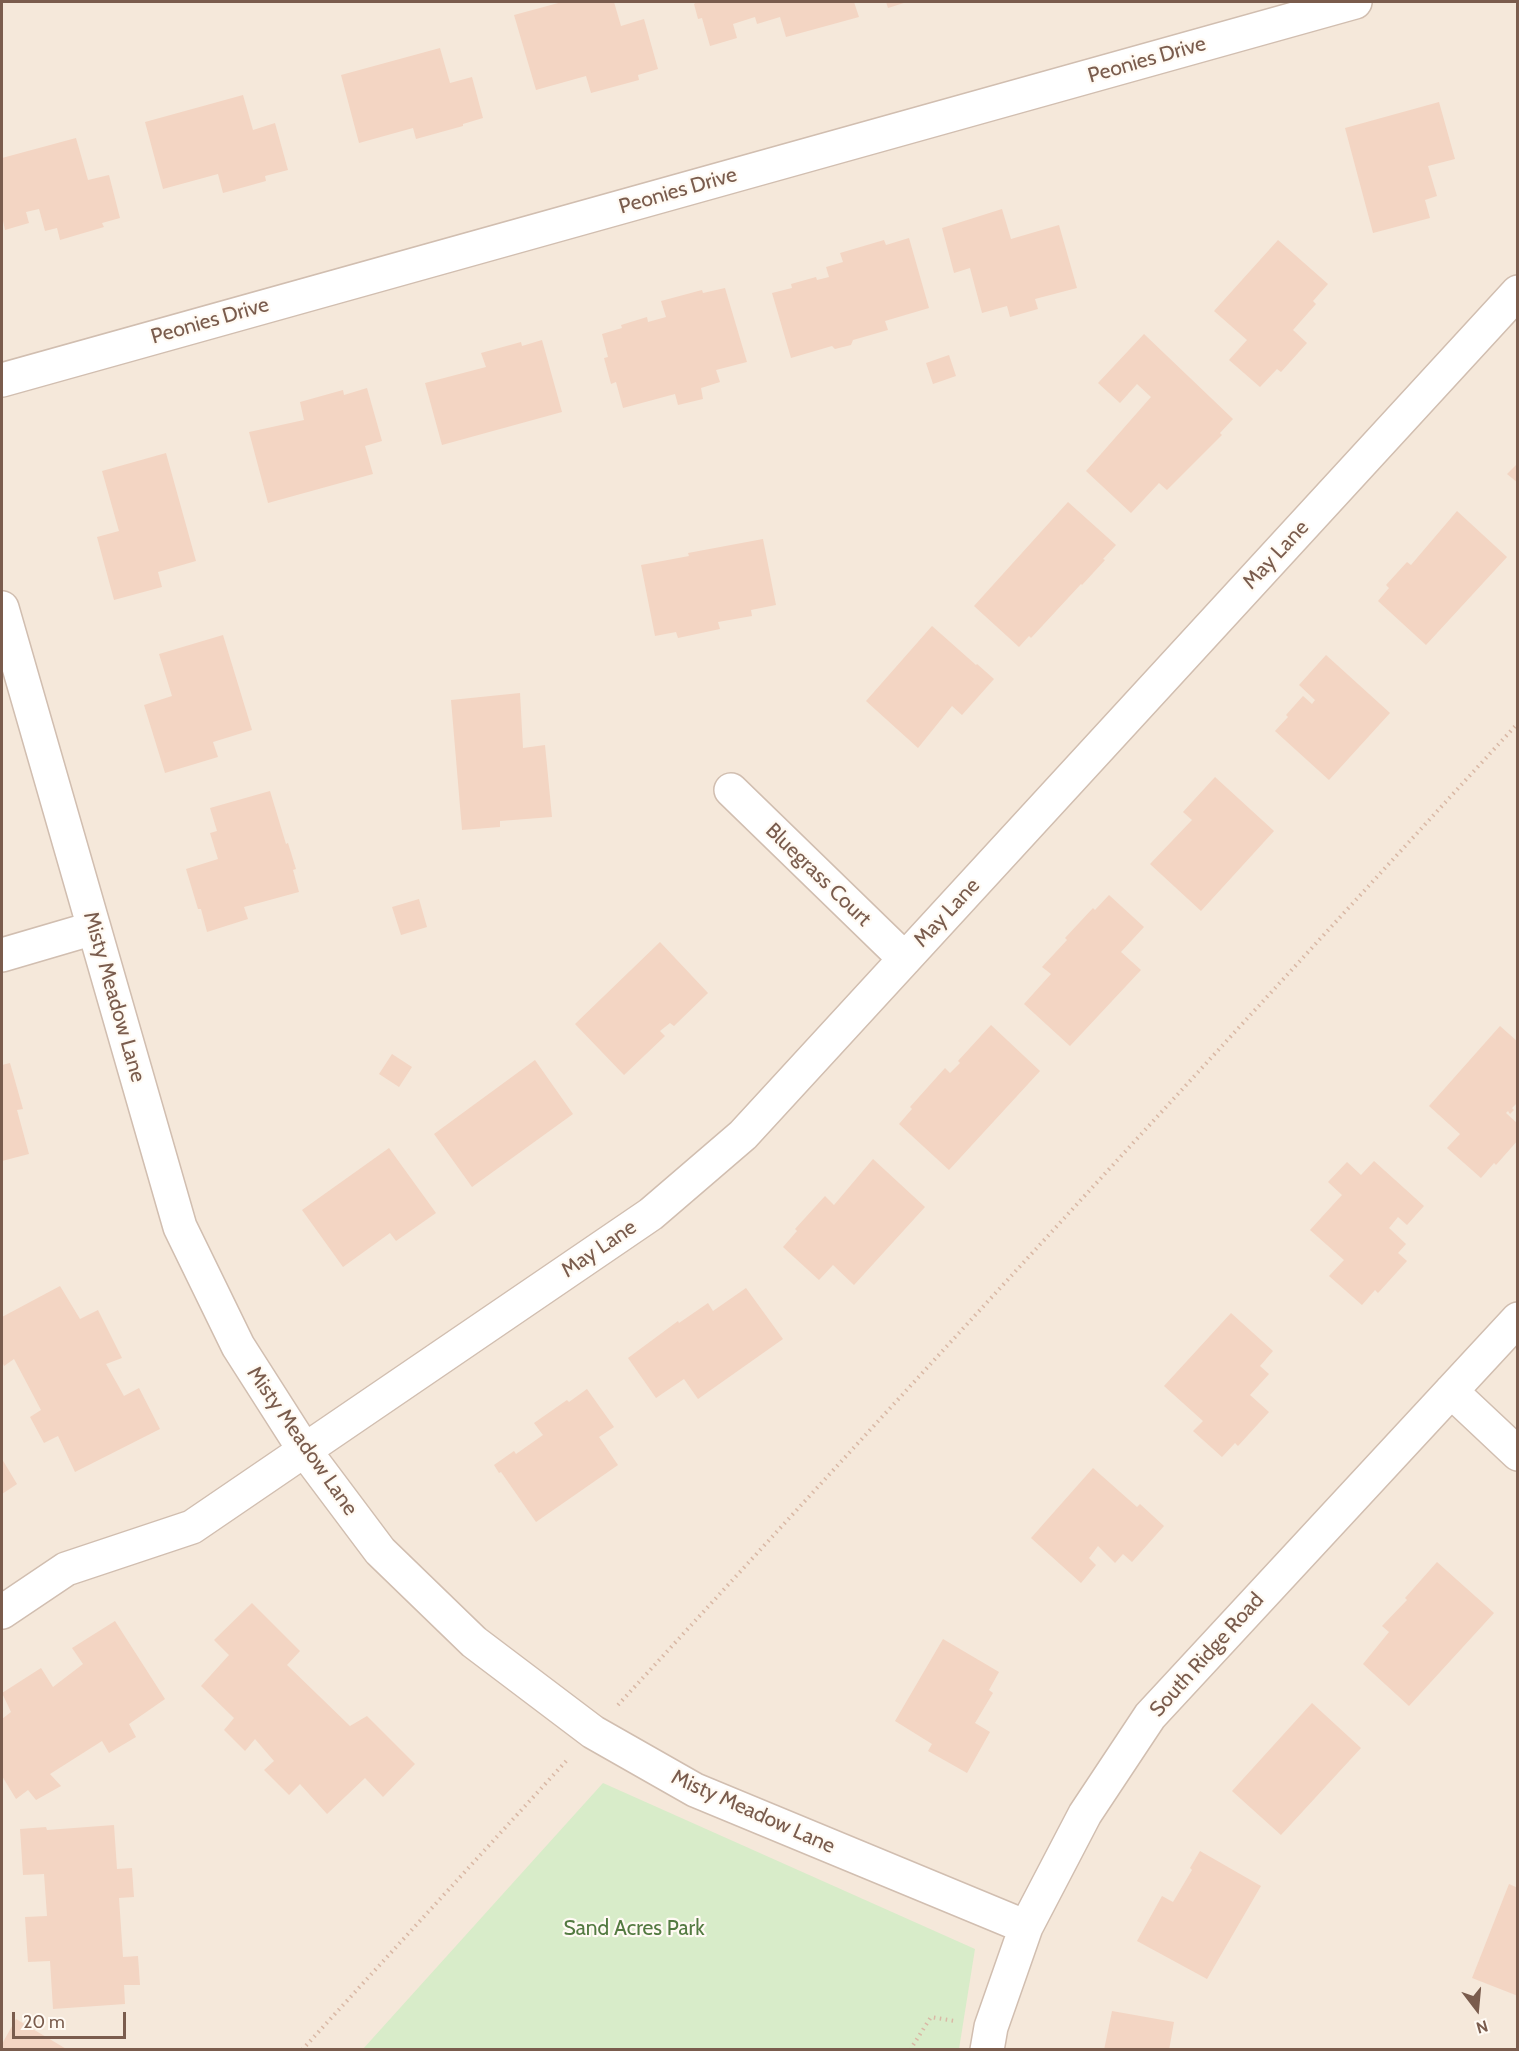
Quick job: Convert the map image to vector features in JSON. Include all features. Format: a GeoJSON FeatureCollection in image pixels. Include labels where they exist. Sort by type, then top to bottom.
{"type":"FeatureCollection","features":[{"type":"Feature","properties":{"kind":"street","name":"Peonies Drive"},"geometry":{"type":"LineString","coordinates":[[2,380],[1355,2]]}},
{"type":"Feature","properties":{"kind":"street","name":"May Lane"},"geometry":{"type":"LineString","coordinates":[[2,1612],[66,1569],[192,1527],[651,1214],[743,1135],[1518,292]]}},
{"type":"Feature","properties":{"kind":"street","name":"Misty Meadow Lane"},"geometry":{"type":"LineString","coordinates":[[2,608],[180,1227],[238,1346],[305,1451],[380,1551],[474,1642],[593,1732],[695,1790],[1026,1928]]}},
{"type":"Feature","properties":{"kind":"street","name":"Bluegrass Court"},"geometry":{"type":"LineString","coordinates":[[732,790],[905,959]]}},
{"type":"Feature","properties":{"kind":"street"},"geometry":{"type":"LineString","coordinates":[[2,955],[94,928]]}},
{"type":"Feature","properties":{"kind":"street","name":"South Ridge Road"},"geometry":{"type":"LineString","coordinates":[[989,2038],[1026,1928],[1085,1814],[1150,1716],[1518,1319]]}},
{"type":"Feature","properties":{"kind":"street"},"geometry":{"type":"LineString","coordinates":[[1451,1391],[1518,1454]]}},
{"type":"Feature","properties":{"kind":"path"},"geometry":{"type":"LineString","coordinates":[[302,2049],[1518,723]]}},
{"type":"Feature","properties":{"kind":"path"},"geometry":{"type":"LineString","coordinates":[[910,2049],[931,2017],[989,2038]]}},
{"type":"Feature","properties":{"kind":"shaded area"},"geometry":{"type":"Polygon","coordinates":[[[2,2],[1517,2],[1517,2049],[2,2049],[2,2]]]}},
{"type":"Feature","properties":{"kind":"green space","name":"Sand Acres Park"},"geometry":{"type":"Polygon","coordinates":[[[603,1783],[975,1949],[959,2049],[363,2049],[603,1783]]]}},
{"type":"Feature","properties":{"kind":"building"},"geometry":{"type":"Polygon","coordinates":[[[562,2],[614,2],[621,26],[644,19],[658,69],[638,75],[639,80],[591,93],[586,76],[536,90],[514,15],[562,2]]]}},
{"type":"Feature","properties":{"kind":"building"},"geometry":{"type":"Polygon","coordinates":[[[697,2],[854,2],[859,17],[786,37],[780,17],[757,24],[755,17],[733,24],[737,38],[710,46],[702,18],[698,19],[694,4],[697,2]]]}},
{"type":"Feature","properties":{"kind":"building"},"geometry":{"type":"Polygon","coordinates":[[[886,2],[907,2],[888,8],[886,2]]]}},
{"type":"Feature","properties":{"kind":"building"},"geometry":{"type":"Polygon","coordinates":[[[440,48],[450,83],[472,77],[483,118],[416,139],[413,128],[359,143],[341,75],[440,48]]]}},
{"type":"Feature","properties":{"kind":"building"},"geometry":{"type":"Polygon","coordinates":[[[243,95],[253,130],[275,123],[288,170],[265,176],[266,181],[223,193],[218,174],[163,189],[145,122],[243,95]]]}},
{"type":"Feature","properties":{"kind":"building"},"geometry":{"type":"Polygon","coordinates":[[[1439,102],[1455,159],[1428,166],[1437,196],[1425,200],[1430,218],[1373,233],[1345,128],[1439,102]]]}},
{"type":"Feature","properties":{"kind":"building"},"geometry":{"type":"Polygon","coordinates":[[[76,138],[88,180],[109,175],[120,218],[102,223],[104,227],[60,240],[57,228],[45,231],[39,209],[26,212],[29,223],[5,230],[2,216],[2,158],[76,138]]]}},
{"type":"Feature","properties":{"kind":"building"},"geometry":{"type":"Polygon","coordinates":[[[1002,209],[1011,239],[1059,225],[1077,288],[1035,299],[1038,309],[1010,317],[1007,306],[982,313],[970,268],[954,273],[942,228],[1002,209]]]}},
{"type":"Feature","properties":{"kind":"building"},"geometry":{"type":"Polygon","coordinates":[[[909,238],[929,308],[885,321],[888,330],[853,340],[851,345],[835,349],[832,346],[791,358],[772,293],[792,288],[791,284],[816,277],[817,280],[829,277],[826,267],[843,262],[840,253],[884,240],[886,245],[909,238]]]}},
{"type":"Feature","properties":{"kind":"building"},"geometry":{"type":"Polygon","coordinates":[[[1278,240],[1328,284],[1313,301],[1316,304],[1293,330],[1307,343],[1281,372],[1277,369],[1260,387],[1229,360],[1247,340],[1214,311],[1278,240]]]}},
{"type":"Feature","properties":{"kind":"building"},"geometry":{"type":"Polygon","coordinates":[[[725,288],[747,362],[716,370],[720,382],[701,388],[703,399],[678,405],[675,394],[623,408],[616,382],[611,384],[604,358],[608,357],[602,334],[647,317],[648,322],[666,317],[661,301],[702,290],[703,293],[725,288]]]}},
{"type":"Feature","properties":{"kind":"building"},"geometry":{"type":"Polygon","coordinates":[[[1144,334],[1233,419],[1220,433],[1222,435],[1167,490],[1159,483],[1131,513],[1086,471],[1151,397],[1137,384],[1120,403],[1098,383],[1144,334]]]}},
{"type":"Feature","properties":{"kind":"building"},"geometry":{"type":"Polygon","coordinates":[[[542,340],[562,412],[442,445],[425,383],[486,367],[481,353],[521,342],[522,346],[542,340]]]}},
{"type":"Feature","properties":{"kind":"building"},"geometry":{"type":"Polygon","coordinates":[[[949,355],[956,376],[933,384],[926,363],[949,355]]]}},
{"type":"Feature","properties":{"kind":"building"},"geometry":{"type":"Polygon","coordinates":[[[367,388],[382,441],[365,446],[373,474],[268,503],[249,432],[304,420],[300,402],[343,390],[344,395],[367,388]]]}},
{"type":"Feature","properties":{"kind":"building"},"geometry":{"type":"Polygon","coordinates":[[[166,453],[196,561],[158,572],[162,587],[114,600],[97,537],[119,531],[102,471],[166,453]]]}},
{"type":"Feature","properties":{"kind":"building"},"geometry":{"type":"Polygon","coordinates":[[[1518,463],[1518,483],[1507,474],[1518,463]]]}},
{"type":"Feature","properties":{"kind":"building"},"geometry":{"type":"Polygon","coordinates":[[[1068,502],[1116,545],[1082,585],[1031,638],[1029,636],[1019,647],[974,606],[1068,502]]]}},
{"type":"Feature","properties":{"kind":"building"},"geometry":{"type":"Polygon","coordinates":[[[1457,511],[1507,557],[1426,645],[1378,601],[1389,588],[1386,585],[1407,562],[1411,565],[1457,511]]]}},
{"type":"Feature","properties":{"kind":"building"},"geometry":{"type":"Polygon","coordinates":[[[763,539],[776,605],[751,610],[752,616],[718,622],[720,629],[678,638],[676,632],[655,636],[641,565],[689,556],[688,553],[763,539]]]}},
{"type":"Feature","properties":{"kind":"building"},"geometry":{"type":"Polygon","coordinates":[[[932,626],[994,679],[962,715],[952,706],[918,748],[866,701],[932,626]]]}},
{"type":"Feature","properties":{"kind":"building"},"geometry":{"type":"Polygon","coordinates":[[[223,635],[252,730],[213,742],[218,757],[165,773],[144,705],[172,696],[159,654],[223,635]]]}},
{"type":"Feature","properties":{"kind":"building"},"geometry":{"type":"Polygon","coordinates":[[[1326,655],[1390,713],[1329,780],[1275,731],[1303,696],[1312,704],[1315,700],[1299,685],[1326,655]]]}},
{"type":"Feature","properties":{"kind":"building"},"geometry":{"type":"Polygon","coordinates":[[[520,693],[523,748],[545,745],[552,817],[500,821],[500,827],[462,830],[451,700],[520,693]]]}},
{"type":"Feature","properties":{"kind":"building"},"geometry":{"type":"Polygon","coordinates":[[[1215,777],[1274,831],[1201,911],[1150,864],[1192,820],[1183,812],[1215,777]]]}},
{"type":"Feature","properties":{"kind":"building"},"geometry":{"type":"Polygon","coordinates":[[[270,791],[296,869],[293,870],[299,892],[244,907],[248,919],[207,932],[186,869],[218,859],[210,833],[217,831],[210,808],[270,791]]]}},
{"type":"Feature","properties":{"kind":"building"},"geometry":{"type":"Polygon","coordinates":[[[1109,895],[1144,927],[1121,952],[1141,970],[1070,1046],[1024,1004],[1051,974],[1042,967],[1067,940],[1065,938],[1093,908],[1095,910],[1109,895]]]}},
{"type":"Feature","properties":{"kind":"building"},"geometry":{"type":"Polygon","coordinates":[[[419,899],[427,927],[401,935],[392,907],[419,899]]]}},
{"type":"Feature","properties":{"kind":"building"},"geometry":{"type":"Polygon","coordinates":[[[660,942],[708,993],[674,1026],[670,1023],[660,1031],[665,1036],[624,1075],[575,1024],[660,942]]]}},
{"type":"Feature","properties":{"kind":"building"},"geometry":{"type":"Polygon","coordinates":[[[991,1025],[1040,1071],[949,1170],[899,1124],[912,1109],[910,1107],[945,1068],[950,1073],[991,1025]]]}},
{"type":"Feature","properties":{"kind":"building"},"geometry":{"type":"Polygon","coordinates":[[[1500,1026],[1518,1042],[1518,1102],[1510,1114],[1508,1111],[1506,1113],[1518,1124],[1518,1140],[1481,1178],[1447,1148],[1460,1134],[1429,1106],[1500,1026]]]}},
{"type":"Feature","properties":{"kind":"building"},"geometry":{"type":"Polygon","coordinates":[[[392,1054],[412,1067],[399,1087],[379,1074],[392,1054]]]}},
{"type":"Feature","properties":{"kind":"building"},"geometry":{"type":"Polygon","coordinates":[[[535,1060],[573,1114],[472,1187],[434,1134],[535,1060]]]}},
{"type":"Feature","properties":{"kind":"building"},"geometry":{"type":"Polygon","coordinates":[[[10,1063],[23,1109],[17,1110],[29,1154],[2,1161],[2,1065],[10,1063]]]}},
{"type":"Feature","properties":{"kind":"building"},"geometry":{"type":"Polygon","coordinates":[[[389,1148],[436,1213],[396,1241],[390,1233],[343,1267],[302,1210],[389,1148]]]}},
{"type":"Feature","properties":{"kind":"building"},"geometry":{"type":"Polygon","coordinates":[[[873,1159],[925,1207],[854,1285],[833,1265],[819,1280],[783,1247],[797,1231],[795,1229],[825,1196],[834,1205],[873,1159]]]}},
{"type":"Feature","properties":{"kind":"building"},"geometry":{"type":"Polygon","coordinates":[[[1374,1161],[1424,1206],[1407,1225],[1398,1217],[1389,1228],[1406,1244],[1398,1253],[1407,1261],[1378,1293],[1375,1290],[1362,1305],[1329,1276],[1344,1260],[1310,1230],[1342,1195],[1328,1182],[1347,1162],[1361,1175],[1374,1161]]]}},
{"type":"Feature","properties":{"kind":"building"},"geometry":{"type":"Polygon","coordinates":[[[60,1286],[80,1319],[98,1310],[122,1358],[106,1364],[124,1396],[139,1388],[160,1429],[75,1472],[58,1436],[44,1443],[30,1417],[41,1410],[14,1359],[4,1366],[2,1361],[2,1317],[60,1286]]]}},
{"type":"Feature","properties":{"kind":"building"},"geometry":{"type":"Polygon","coordinates":[[[746,1288],[783,1339],[698,1399],[684,1379],[656,1398],[628,1358],[678,1321],[679,1323],[708,1303],[713,1311],[746,1288]]]}},
{"type":"Feature","properties":{"kind":"building"},"geometry":{"type":"Polygon","coordinates":[[[1231,1313],[1273,1351],[1260,1366],[1269,1374],[1250,1395],[1269,1412],[1238,1446],[1235,1443],[1222,1457],[1193,1431],[1203,1421],[1164,1386],[1231,1313]]]}},
{"type":"Feature","properties":{"kind":"building"},"geometry":{"type":"Polygon","coordinates":[[[587,1389],[614,1427],[599,1437],[618,1465],[536,1522],[494,1465],[514,1451],[516,1454],[543,1435],[534,1423],[587,1389]]]}},
{"type":"Feature","properties":{"kind":"building"},"geometry":{"type":"Polygon","coordinates":[[[2,1459],[17,1484],[2,1494],[2,1459]]]}},
{"type":"Feature","properties":{"kind":"building"},"geometry":{"type":"Polygon","coordinates":[[[1093,1468],[1137,1507],[1140,1504],[1164,1526],[1132,1562],[1123,1554],[1115,1563],[1098,1546],[1089,1558],[1096,1565],[1081,1583],[1031,1538],[1093,1468]]]}},
{"type":"Feature","properties":{"kind":"building"},"geometry":{"type":"Polygon","coordinates":[[[1437,1562],[1494,1613],[1409,1706],[1363,1664],[1389,1632],[1382,1626],[1407,1600],[1405,1598],[1437,1562]]]}},
{"type":"Feature","properties":{"kind":"building"},"geometry":{"type":"Polygon","coordinates":[[[252,1603],[300,1651],[287,1665],[350,1726],[367,1716],[415,1764],[383,1797],[365,1778],[327,1814],[300,1784],[289,1795],[264,1770],[274,1761],[255,1739],[245,1751],[224,1730],[234,1718],[201,1686],[229,1655],[214,1640],[252,1603]]]}},
{"type":"Feature","properties":{"kind":"building"},"geometry":{"type":"Polygon","coordinates":[[[115,1621],[165,1699],[129,1724],[136,1737],[109,1753],[102,1741],[50,1774],[61,1786],[36,1800],[28,1790],[16,1799],[2,1776],[2,1719],[11,1712],[2,1693],[41,1668],[53,1687],[83,1664],[72,1648],[115,1621]]]}},
{"type":"Feature","properties":{"kind":"building"},"geometry":{"type":"Polygon","coordinates":[[[943,1639],[999,1672],[989,1690],[993,1693],[975,1723],[990,1732],[967,1773],[928,1751],[932,1744],[895,1721],[943,1639]]]}},
{"type":"Feature","properties":{"kind":"building"},"geometry":{"type":"Polygon","coordinates":[[[1312,1703],[1361,1748],[1281,1835],[1232,1791],[1312,1703]]]}},
{"type":"Feature","properties":{"kind":"building"},"geometry":{"type":"Polygon","coordinates":[[[114,1825],[117,1869],[132,1868],[134,1897],[119,1898],[123,1957],[138,1956],[140,1985],[124,1985],[125,2004],[53,2009],[50,1961],[28,1962],[25,1917],[47,1916],[44,1874],[23,1875],[20,1829],[46,1827],[47,1830],[114,1825]]]}},
{"type":"Feature","properties":{"kind":"building"},"geometry":{"type":"Polygon","coordinates":[[[1200,1851],[1261,1886],[1207,1979],[1137,1941],[1162,1896],[1173,1902],[1192,1870],[1190,1868],[1200,1851]]]}},
{"type":"Feature","properties":{"kind":"building"},"geometry":{"type":"Polygon","coordinates":[[[1509,1884],[1518,1888],[1518,1996],[1472,1978],[1509,1884]]]}},
{"type":"Feature","properties":{"kind":"building"},"geometry":{"type":"Polygon","coordinates":[[[1112,2011],[1174,2022],[1169,2050],[1104,2050],[1112,2011]]]}},
{"type":"Feature","properties":{"kind":"building"},"geometry":{"type":"Polygon","coordinates":[[[16,2019],[68,2050],[2,2050],[2,2044],[16,2019]]]}}]}
